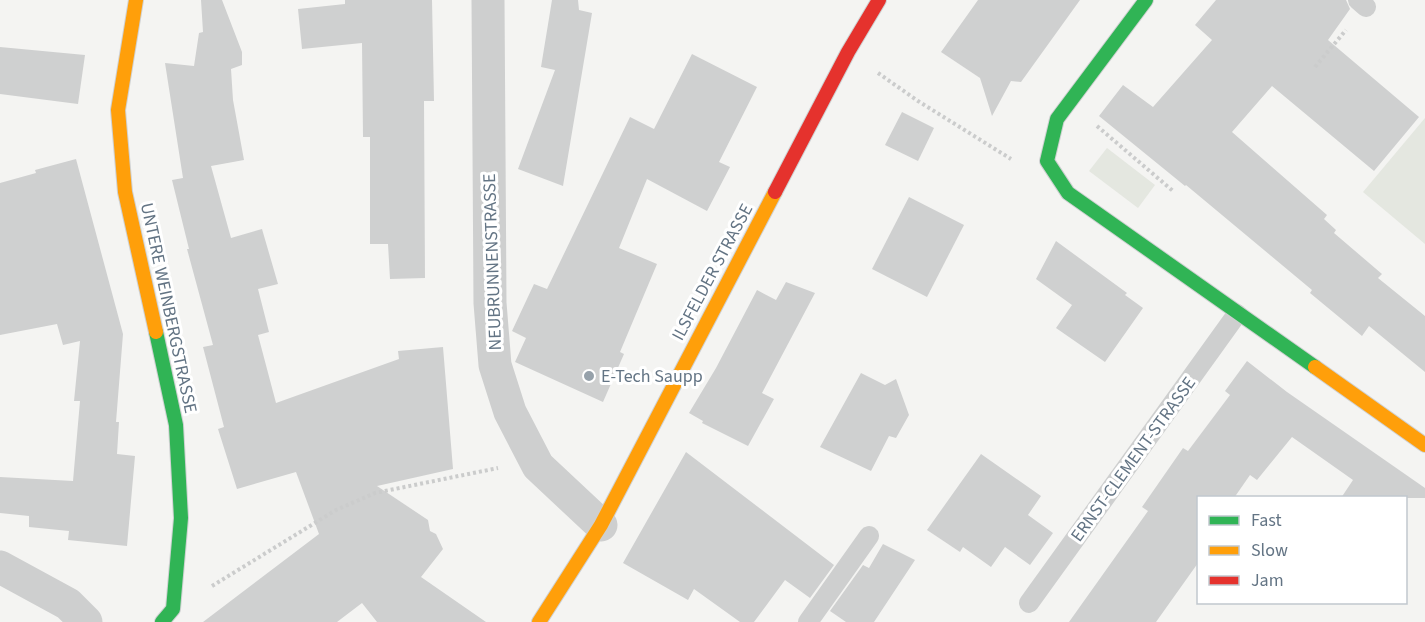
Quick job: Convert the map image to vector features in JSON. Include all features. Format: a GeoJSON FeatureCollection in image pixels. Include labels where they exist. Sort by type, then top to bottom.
{"type":"FeatureCollection","features":[{"type":"Feature","properties":{"kind":"street","name":"UNTERE WEINBERGSTRASSE"},"geometry":{"type":"LineString","coordinates":[[135,0],[118,110],[124,192],[176,425],[181,518],[173,609]]}},
{"type":"Feature","properties":{"kind":"street","name":"NEUBRUNNENSTRASSE"},"geometry":{"type":"LineString","coordinates":[[488,0],[490,303],[495,365],[510,411],[538,466],[601,525]]}},
{"type":"Feature","properties":{"kind":"street","name":"ILSFELDER STRASSE"},"geometry":{"type":"LineString","coordinates":[[539,622],[601,525],[848,52],[879,0]]}},
{"type":"Feature","properties":{"kind":"street"},"geometry":{"type":"LineString","coordinates":[[1146,0],[1057,118],[1047,161],[1068,193],[1425,445]]}},
{"type":"Feature","properties":{"kind":"street"},"geometry":{"type":"LineString","coordinates":[[0,567],[68,604],[86,622]]}},
{"type":"Feature","properties":{"kind":"street"},"geometry":{"type":"LineString","coordinates":[[162,622],[173,609]]}},
{"type":"Feature","properties":{"kind":"lane","name":"ERNST-CLEMENT-STRASSE"},"geometry":{"type":"LineString","coordinates":[[1029,603],[1237,314]]}},
{"type":"Feature","properties":{"kind":"lane"},"geometry":{"type":"LineString","coordinates":[[807,622],[869,536]]}},
{"type":"Feature","properties":{"kind":"path"},"geometry":{"type":"LineString","coordinates":[[1315,67],[1362,4]]}},
{"type":"Feature","properties":{"kind":"path"},"geometry":{"type":"LineString","coordinates":[[848,52],[918,101],[1030,171],[1047,161]]}},
{"type":"Feature","properties":{"kind":"path"},"geometry":{"type":"LineString","coordinates":[[1071,100],[1099,129],[1173,191]]}},
{"type":"Feature","properties":{"kind":"path"},"geometry":{"type":"LineString","coordinates":[[173,609],[336,510],[375,494],[493,468],[538,466]]}},
{"type":"Feature","properties":{"kind":"shaded area"},"geometry":{"type":"Polygon","coordinates":[[[1425,118],[1425,244],[1363,192],[1425,118]]]}},
{"type":"Feature","properties":{"kind":"shaded area"},"geometry":{"type":"Polygon","coordinates":[[[1107,148],[1155,185],[1138,208],[1089,171],[1107,148]]]}},
{"type":"Feature","properties":{"kind":"building"},"geometry":{"type":"Polygon","coordinates":[[[201,0],[222,0],[242,52],[242,65],[231,69],[233,100],[244,160],[211,166],[231,238],[262,229],[278,284],[258,289],[269,332],[258,335],[276,403],[399,359],[398,351],[443,347],[453,469],[377,486],[428,520],[430,531],[436,534],[443,549],[421,577],[486,622],[377,622],[362,603],[337,622],[203,622],[319,534],[296,472],[237,489],[218,429],[224,427],[203,347],[213,345],[187,249],[189,249],[172,180],[183,178],[165,63],[194,66],[199,33],[203,32],[201,0]]]}},
{"type":"Feature","properties":{"kind":"building"},"geometry":{"type":"Polygon","coordinates":[[[345,0],[432,0],[434,101],[424,101],[425,278],[390,279],[388,244],[370,244],[370,137],[363,137],[362,43],[302,49],[298,9],[345,4],[345,0]]]}},
{"type":"Feature","properties":{"kind":"building"},"geometry":{"type":"Polygon","coordinates":[[[552,0],[578,0],[579,10],[592,13],[563,186],[518,169],[555,70],[541,67],[552,0]]]}},
{"type":"Feature","properties":{"kind":"building"},"geometry":{"type":"Polygon","coordinates":[[[978,0],[1080,0],[1021,82],[1011,81],[992,116],[980,78],[941,52],[978,0]]]}},
{"type":"Feature","properties":{"kind":"building"},"geometry":{"type":"Polygon","coordinates":[[[1216,0],[1346,0],[1350,9],[1328,40],[1419,117],[1374,171],[1272,86],[1232,132],[1327,215],[1324,219],[1336,230],[1334,233],[1382,274],[1378,278],[1425,316],[1425,372],[1369,326],[1362,336],[1310,293],[1312,290],[1099,116],[1123,85],[1153,107],[1212,40],[1195,25],[1216,0]]]}},
{"type":"Feature","properties":{"kind":"building"},"geometry":{"type":"Polygon","coordinates":[[[0,47],[85,55],[78,104],[0,94],[0,47]]]}},
{"type":"Feature","properties":{"kind":"building"},"geometry":{"type":"Polygon","coordinates":[[[692,54],[757,87],[719,162],[730,167],[707,211],[647,179],[619,248],[657,264],[620,352],[624,354],[603,402],[515,362],[526,338],[512,331],[534,284],[547,289],[630,117],[654,129],[692,54]]]}},
{"type":"Feature","properties":{"kind":"building"},"geometry":{"type":"Polygon","coordinates":[[[902,112],[934,128],[918,161],[885,145],[902,112]]]}},
{"type":"Feature","properties":{"kind":"building"},"geometry":{"type":"Polygon","coordinates":[[[76,159],[123,334],[116,422],[119,422],[117,454],[135,456],[127,546],[68,540],[69,531],[29,527],[29,516],[0,513],[0,477],[73,481],[80,401],[74,401],[80,341],[63,345],[57,324],[0,335],[0,183],[36,173],[35,170],[76,159]]]}},
{"type":"Feature","properties":{"kind":"building"},"geometry":{"type":"Polygon","coordinates":[[[909,197],[964,225],[927,297],[872,269],[909,197]]]}},
{"type":"Feature","properties":{"kind":"building"},"geometry":{"type":"Polygon","coordinates":[[[1056,241],[1127,293],[1125,295],[1143,308],[1105,362],[1056,328],[1072,305],[1036,279],[1056,241]]]}},
{"type":"Feature","properties":{"kind":"building"},"geometry":{"type":"Polygon","coordinates":[[[786,282],[815,293],[762,393],[774,399],[748,446],[702,423],[703,421],[689,413],[716,368],[757,290],[776,300],[786,282]]]}},
{"type":"Feature","properties":{"kind":"building"},"geometry":{"type":"Polygon","coordinates":[[[1247,361],[1287,392],[1425,488],[1425,498],[1342,496],[1353,480],[1292,437],[1257,480],[1250,475],[1235,496],[1197,496],[1197,564],[1156,622],[1069,622],[1148,511],[1142,507],[1183,448],[1188,451],[1230,395],[1225,391],[1247,361]]]}},
{"type":"Feature","properties":{"kind":"building"},"geometry":{"type":"Polygon","coordinates":[[[861,373],[885,385],[896,379],[909,415],[896,438],[889,436],[871,471],[820,447],[861,373]]]}},
{"type":"Feature","properties":{"kind":"building"},"geometry":{"type":"Polygon","coordinates":[[[686,452],[834,565],[810,598],[785,580],[754,622],[740,622],[694,589],[688,600],[623,563],[686,452]]]}},
{"type":"Feature","properties":{"kind":"building"},"geometry":{"type":"Polygon","coordinates":[[[981,454],[1041,496],[1028,515],[1053,533],[1030,565],[1005,547],[991,567],[963,547],[960,552],[927,530],[981,454]]]}},
{"type":"Feature","properties":{"kind":"building"},"geometry":{"type":"Polygon","coordinates":[[[883,544],[915,560],[874,622],[846,622],[830,611],[863,565],[869,568],[883,544]]]}},
{"type":"Feature","properties":{"kind":"traffic: fast"},"geometry":{"type":"LineString","coordinates":[[1146,0],[1057,119],[1047,161],[1068,193],[1315,367]]}},
{"type":"Feature","properties":{"kind":"traffic: fast"},"geometry":{"type":"LineString","coordinates":[[156,332],[176,425],[181,518],[173,609],[162,622]]}},
{"type":"Feature","properties":{"kind":"traffic: slow"},"geometry":{"type":"LineString","coordinates":[[136,0],[118,110],[125,192],[156,332]]}},
{"type":"Feature","properties":{"kind":"traffic: slow"},"geometry":{"type":"LineString","coordinates":[[539,622],[601,525],[775,192]]}},
{"type":"Feature","properties":{"kind":"traffic: slow"},"geometry":{"type":"LineString","coordinates":[[1315,367],[1425,445]]}},
{"type":"Feature","properties":{"kind":"traffic: jam"},"geometry":{"type":"LineString","coordinates":[[775,192],[848,52],[879,0]]}},
{"type":"Feature","properties":{"kind":"place","name":"E-Tech Saupp"},"geometry":{"type":"Point","coordinates":[589,376]}}]}
